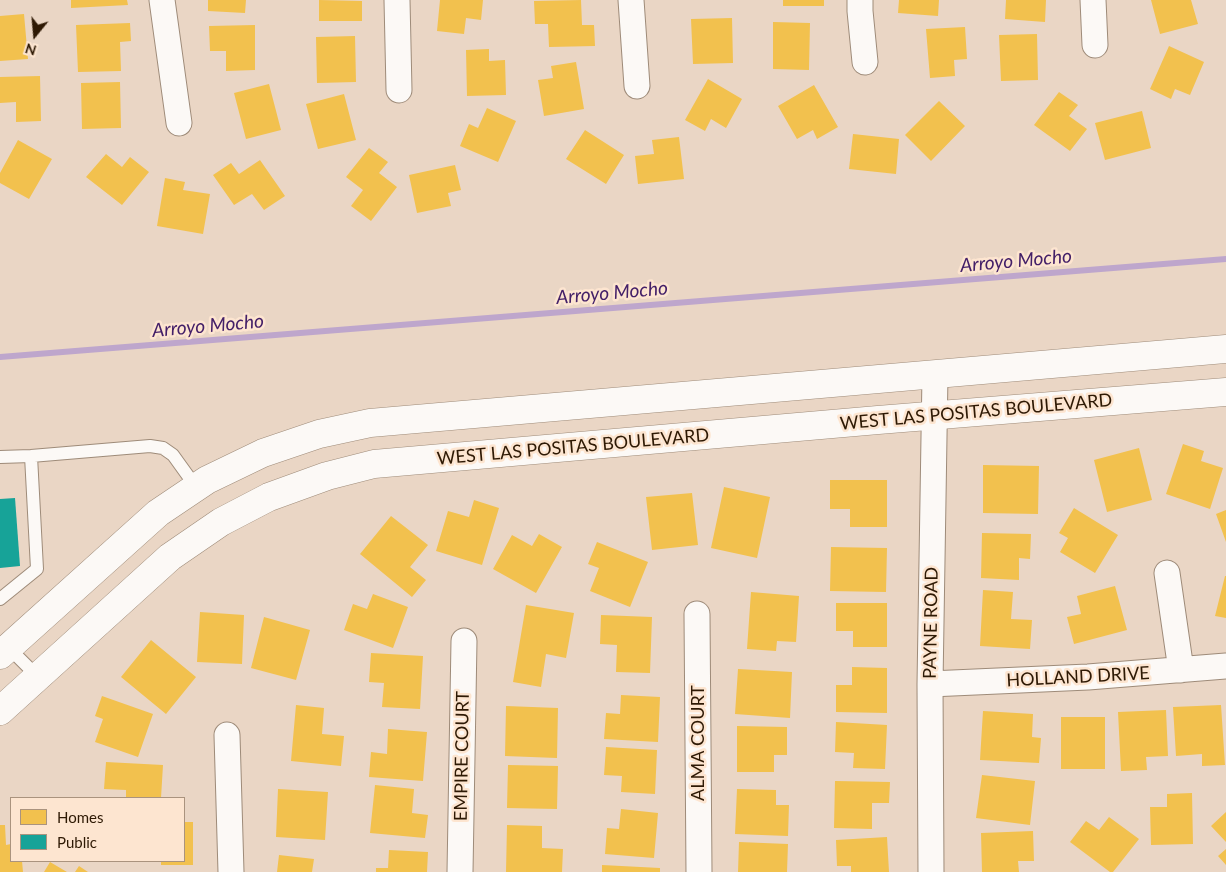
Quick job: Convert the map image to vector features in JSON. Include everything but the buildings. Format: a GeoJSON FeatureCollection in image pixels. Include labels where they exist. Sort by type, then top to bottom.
{"type":"FeatureCollection","features":[{"type":"Feature","properties":{"kind":"main road"},"geometry":{"type":"LineString","coordinates":[[3,647],[158,514],[196,487],[263,454],[319,434],[370,423],[1226,349]]}},
{"type":"Feature","properties":{"kind":"main road","name":"WEST LAS POSITAS BOULEVARD"},"geometry":{"type":"LineString","coordinates":[[0,711],[170,557],[220,522],[269,497],[327,476],[374,464],[935,415],[1226,392]]}},
{"type":"Feature","properties":{"kind":"street"},"geometry":{"type":"LineString","coordinates":[[162,0],[179,123]]}},
{"type":"Feature","properties":{"kind":"street"},"geometry":{"type":"LineString","coordinates":[[397,0],[399,90]]}},
{"type":"Feature","properties":{"kind":"street"},"geometry":{"type":"LineString","coordinates":[[631,0],[637,86]]}},
{"type":"Feature","properties":{"kind":"street"},"geometry":{"type":"LineString","coordinates":[[860,0],[866,62]]}},
{"type":"Feature","properties":{"kind":"street"},"geometry":{"type":"LineString","coordinates":[[1093,0],[1095,45]]}},
{"type":"Feature","properties":{"kind":"street","name":"PAYNE ROAD"},"geometry":{"type":"LineString","coordinates":[[931,872],[930,684],[935,374]]}},
{"type":"Feature","properties":{"kind":"street"},"geometry":{"type":"LineString","coordinates":[[1167,573],[1181,670]]}},
{"type":"Feature","properties":{"kind":"street","name":"ALMA COURT"},"geometry":{"type":"LineString","coordinates":[[697,614],[699,872]]}},
{"type":"Feature","properties":{"kind":"street","name":"EMPIRE COURT"},"geometry":{"type":"LineString","coordinates":[[460,872],[464,641]]}},
{"type":"Feature","properties":{"kind":"street","name":"HOLLAND DRIVE"},"geometry":{"type":"LineString","coordinates":[[930,684],[1088,677],[1226,666]]}},
{"type":"Feature","properties":{"kind":"street"},"geometry":{"type":"LineString","coordinates":[[227,735],[231,872]]}},
{"type":"Feature","properties":{"kind":"lane"},"geometry":{"type":"LineString","coordinates":[[0,457],[150,446],[163,448],[173,455],[196,487]]}},
{"type":"Feature","properties":{"kind":"lane"},"geometry":{"type":"LineString","coordinates":[[0,599],[37,569],[31,456]]}},
{"type":"Feature","properties":{"kind":"lane"},"geometry":{"type":"LineString","coordinates":[[3,647],[38,677]]}},
{"type":"Feature","properties":{"kind":"waterway","name":"Arroyo Mocho"},"geometry":{"type":"LineString","coordinates":[[0,357],[1226,259]]}}]}
